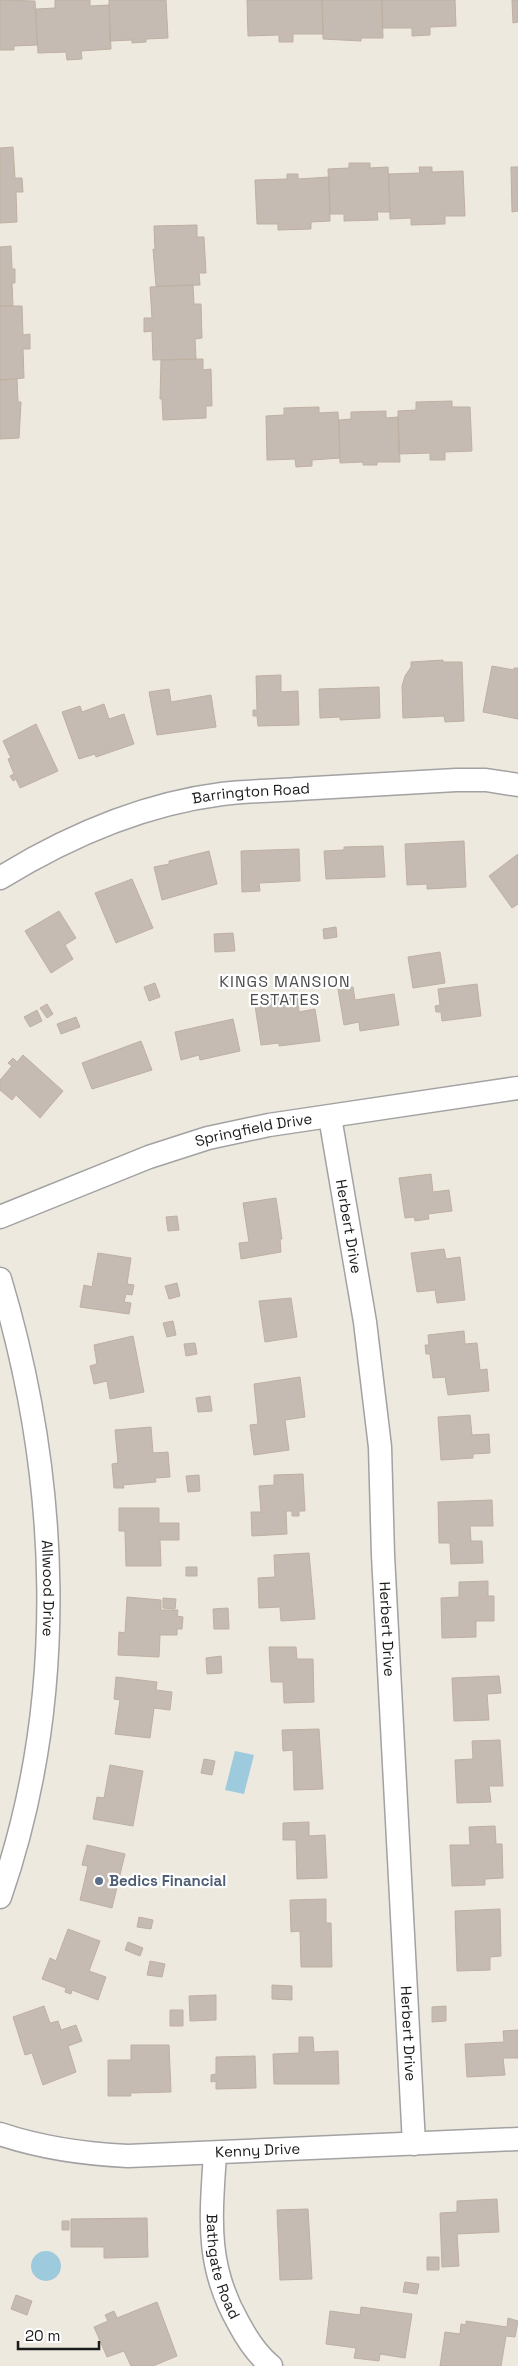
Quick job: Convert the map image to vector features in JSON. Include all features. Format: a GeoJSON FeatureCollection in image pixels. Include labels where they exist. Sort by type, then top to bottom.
{"type":"FeatureCollection","features":[{"type":"Feature","properties":{"kind":"street","name":"Barrington Road"},"geometry":{"type":"LineString","coordinates":[[0,878],[73,838],[122,819],[171,804],[221,794],[456,780],[486,780],[518,785]]}},
{"type":"Feature","properties":{"kind":"street","name":"Springfield Drive"},"geometry":{"type":"LineString","coordinates":[[0,1217],[149,1157],[208,1138],[269,1125],[518,1088]]}},
{"type":"Feature","properties":{"kind":"street","name":"Herbert Drive"},"geometry":{"type":"LineString","coordinates":[[330,1117],[365,1322],[380,1447],[383,1555],[414,2144]]}},
{"type":"Feature","properties":{"kind":"street","name":"Allwood Drive"},"geometry":{"type":"LineString","coordinates":[[0,1279],[15,1329],[36,1432],[48,1536],[49,1620],[43,1704],[30,1789],[9,1871],[0,1897]]}},
{"type":"Feature","properties":{"kind":"street","name":"Kenny Drive"},"geometry":{"type":"LineString","coordinates":[[0,2134],[46,2146],[91,2154],[128,2156],[518,2139]]}},
{"type":"Feature","properties":{"kind":"street","name":"Bathgate Road"},"geometry":{"type":"LineString","coordinates":[[215,2153],[211,2221],[213,2255],[217,2272],[228,2305],[245,2335],[271,2366]]}},
{"type":"Feature","properties":{"kind":"water"},"geometry":{"type":"Polygon","coordinates":[[[235,1751],[254,1755],[244,1794],[225,1790],[235,1751]]]}},
{"type":"Feature","properties":{"kind":"water"},"geometry":{"type":"Polygon","coordinates":[[[46,2251],[56,2256],[61,2266],[56,2276],[46,2281],[36,2276],[31,2266],[36,2256],[46,2251]]]}},
{"type":"Feature","properties":{"kind":"building"},"geometry":{"type":"Polygon","coordinates":[[[0,0],[35,1],[37,45],[14,46],[14,50],[0,50],[0,0]]]}},
{"type":"Feature","properties":{"kind":"building"},"geometry":{"type":"Polygon","coordinates":[[[55,0],[90,0],[90,6],[109,5],[111,49],[81,51],[82,59],[67,60],[66,52],[38,53],[36,9],[55,8],[55,0]]]}},
{"type":"Feature","properties":{"kind":"building"},"geometry":{"type":"Polygon","coordinates":[[[109,0],[166,0],[168,38],[146,39],[146,42],[132,43],[132,40],[110,41],[109,0]]]}},
{"type":"Feature","properties":{"kind":"building"},"geometry":{"type":"Polygon","coordinates":[[[247,0],[322,0],[323,34],[293,34],[293,42],[279,42],[279,35],[248,36],[247,0]]]}},
{"type":"Feature","properties":{"kind":"building"},"geometry":{"type":"Polygon","coordinates":[[[322,0],[382,0],[383,38],[361,38],[361,41],[323,39],[322,0]]]}},
{"type":"Feature","properties":{"kind":"building"},"geometry":{"type":"Polygon","coordinates":[[[382,0],[455,0],[456,26],[430,27],[430,35],[412,36],[412,28],[382,28],[382,0]]]}},
{"type":"Feature","properties":{"kind":"building"},"geometry":{"type":"Polygon","coordinates":[[[512,0],[518,0],[518,22],[513,23],[512,0]]]}},
{"type":"Feature","properties":{"kind":"building"},"geometry":{"type":"Polygon","coordinates":[[[13,147],[15,178],[22,178],[23,192],[16,192],[17,222],[0,223],[0,148],[13,147]]]}},
{"type":"Feature","properties":{"kind":"building"},"geometry":{"type":"Polygon","coordinates":[[[349,163],[370,163],[370,168],[388,167],[390,212],[377,212],[378,220],[344,221],[344,214],[330,214],[328,169],[349,168],[349,163]]]}},
{"type":"Feature","properties":{"kind":"building"},"geometry":{"type":"Polygon","coordinates":[[[419,167],[432,167],[432,172],[463,171],[465,216],[445,216],[445,224],[411,225],[411,218],[390,219],[389,174],[420,173],[419,167]]]}},
{"type":"Feature","properties":{"kind":"building"},"geometry":{"type":"Polygon","coordinates":[[[511,167],[518,167],[518,211],[512,212],[511,167]]]}},
{"type":"Feature","properties":{"kind":"building"},"geometry":{"type":"Polygon","coordinates":[[[287,174],[298,174],[298,179],[329,177],[330,221],[311,222],[311,229],[278,230],[278,224],[257,224],[255,180],[287,179],[287,174]]]}},
{"type":"Feature","properties":{"kind":"building"},"geometry":{"type":"Polygon","coordinates":[[[197,225],[197,237],[204,237],[206,273],[199,273],[200,285],[156,286],[153,249],[155,250],[154,226],[197,225]]]}},
{"type":"Feature","properties":{"kind":"building"},"geometry":{"type":"Polygon","coordinates":[[[11,246],[12,269],[15,269],[15,283],[12,283],[13,306],[0,306],[0,247],[11,246]]]}},
{"type":"Feature","properties":{"kind":"building"},"geometry":{"type":"Polygon","coordinates":[[[193,285],[194,304],[201,304],[202,338],[195,339],[196,359],[153,360],[152,331],[144,332],[144,318],[152,318],[150,287],[193,285]]]}},
{"type":"Feature","properties":{"kind":"building"},"geometry":{"type":"Polygon","coordinates":[[[0,306],[22,306],[23,335],[30,334],[30,349],[23,349],[24,378],[0,380],[0,306]]]}},
{"type":"Feature","properties":{"kind":"building"},"geometry":{"type":"Polygon","coordinates":[[[203,359],[203,370],[211,369],[212,406],[206,406],[206,418],[163,420],[162,399],[160,399],[161,360],[203,359]]]}},
{"type":"Feature","properties":{"kind":"building"},"geometry":{"type":"Polygon","coordinates":[[[17,379],[18,402],[21,402],[19,438],[0,439],[0,380],[17,379]]]}},
{"type":"Feature","properties":{"kind":"building"},"geometry":{"type":"Polygon","coordinates":[[[452,401],[452,407],[470,407],[472,451],[445,452],[445,460],[430,460],[430,453],[399,454],[398,411],[416,410],[416,402],[452,401]]]}},
{"type":"Feature","properties":{"kind":"building"},"geometry":{"type":"Polygon","coordinates":[[[319,407],[319,413],[338,412],[340,458],[312,460],[312,466],[296,467],[295,459],[267,460],[266,416],[284,415],[284,408],[319,407]]]}},
{"type":"Feature","properties":{"kind":"building"},"geometry":{"type":"Polygon","coordinates":[[[386,411],[386,418],[398,417],[400,462],[377,462],[377,465],[363,465],[363,462],[340,463],[339,420],[351,419],[351,412],[386,411]]]}},
{"type":"Feature","properties":{"kind":"building"},"geometry":{"type":"Polygon","coordinates":[[[443,660],[443,662],[462,662],[464,721],[445,722],[444,716],[403,718],[402,686],[405,676],[411,667],[411,662],[443,660]]]}},
{"type":"Feature","properties":{"kind":"building"},"geometry":{"type":"Polygon","coordinates":[[[492,666],[514,670],[514,668],[518,668],[518,719],[483,712],[492,666]]]}},
{"type":"Feature","properties":{"kind":"building"},"geometry":{"type":"Polygon","coordinates":[[[281,675],[281,692],[298,691],[299,725],[258,726],[257,716],[253,716],[253,710],[257,710],[256,676],[281,675]]]}},
{"type":"Feature","properties":{"kind":"building"},"geometry":{"type":"Polygon","coordinates":[[[379,687],[380,718],[340,720],[340,717],[320,718],[319,689],[379,687]]]}},
{"type":"Feature","properties":{"kind":"building"},"geometry":{"type":"Polygon","coordinates":[[[169,689],[171,702],[211,695],[216,727],[157,735],[149,692],[169,689]]]}},
{"type":"Feature","properties":{"kind":"building"},"geometry":{"type":"Polygon","coordinates":[[[104,704],[109,719],[124,714],[134,744],[96,757],[95,754],[79,759],[62,712],[80,706],[82,712],[104,704]]]}},
{"type":"Feature","properties":{"kind":"building"},"geometry":{"type":"Polygon","coordinates":[[[36,724],[58,771],[20,788],[16,779],[13,781],[10,776],[14,774],[8,759],[11,758],[3,741],[36,724]]]}},
{"type":"Feature","properties":{"kind":"building"},"geometry":{"type":"Polygon","coordinates":[[[464,841],[466,887],[427,889],[427,884],[407,885],[405,844],[464,841]]]}},
{"type":"Feature","properties":{"kind":"building"},"geometry":{"type":"Polygon","coordinates":[[[383,846],[385,877],[326,879],[324,851],[344,850],[344,847],[383,846]]]}},
{"type":"Feature","properties":{"kind":"building"},"geometry":{"type":"Polygon","coordinates":[[[299,849],[300,881],[259,883],[260,891],[242,892],[241,851],[299,849]]]}},
{"type":"Feature","properties":{"kind":"building"},"geometry":{"type":"Polygon","coordinates":[[[209,851],[217,884],[162,900],[154,867],[169,864],[169,861],[209,851]]]}},
{"type":"Feature","properties":{"kind":"building"},"geometry":{"type":"Polygon","coordinates":[[[518,854],[518,904],[512,908],[489,876],[518,854]]]}},
{"type":"Feature","properties":{"kind":"building"},"geometry":{"type":"Polygon","coordinates":[[[132,879],[153,928],[116,943],[95,893],[132,879]]]}},
{"type":"Feature","properties":{"kind":"building"},"geometry":{"type":"Polygon","coordinates":[[[59,911],[76,938],[65,945],[73,959],[51,973],[25,931],[59,911]]]}},
{"type":"Feature","properties":{"kind":"building"},"geometry":{"type":"Polygon","coordinates":[[[336,927],[337,937],[324,939],[323,929],[336,927]]]}},
{"type":"Feature","properties":{"kind":"building"},"geometry":{"type":"Polygon","coordinates":[[[233,933],[235,951],[215,952],[214,934],[233,933]]]}},
{"type":"Feature","properties":{"kind":"building"},"geometry":{"type":"Polygon","coordinates":[[[440,952],[445,983],[413,988],[408,957],[440,952]]]}},
{"type":"Feature","properties":{"kind":"building"},"geometry":{"type":"Polygon","coordinates":[[[155,983],[160,997],[149,1001],[144,987],[155,983]]]}},
{"type":"Feature","properties":{"kind":"building"},"geometry":{"type":"Polygon","coordinates":[[[477,984],[481,1016],[442,1021],[441,1012],[436,1012],[435,1006],[440,1005],[438,989],[477,984]]]}},
{"type":"Feature","properties":{"kind":"building"},"geometry":{"type":"Polygon","coordinates":[[[353,987],[355,1000],[394,994],[399,1025],[360,1031],[359,1022],[344,1025],[338,989],[353,987]]]}},
{"type":"Feature","properties":{"kind":"building"},"geometry":{"type":"Polygon","coordinates":[[[297,993],[299,1012],[315,1009],[320,1041],[279,1046],[279,1043],[261,1045],[254,999],[297,993]]]}},
{"type":"Feature","properties":{"kind":"building"},"geometry":{"type":"Polygon","coordinates":[[[47,1004],[53,1014],[47,1018],[40,1008],[47,1004]]]}},
{"type":"Feature","properties":{"kind":"building"},"geometry":{"type":"Polygon","coordinates":[[[37,1010],[42,1021],[30,1027],[24,1017],[37,1010]]]}},
{"type":"Feature","properties":{"kind":"building"},"geometry":{"type":"Polygon","coordinates":[[[76,1017],[80,1027],[61,1034],[57,1024],[76,1017]]]}},
{"type":"Feature","properties":{"kind":"building"},"geometry":{"type":"Polygon","coordinates":[[[233,1019],[240,1051],[200,1060],[199,1055],[181,1060],[175,1032],[233,1019]]]}},
{"type":"Feature","properties":{"kind":"building"},"geometry":{"type":"Polygon","coordinates":[[[141,1041],[152,1070],[92,1089],[82,1063],[141,1041]]]}},
{"type":"Feature","properties":{"kind":"building"},"geometry":{"type":"Polygon","coordinates":[[[23,1055],[63,1091],[40,1118],[16,1095],[12,1100],[0,1090],[0,1080],[12,1066],[8,1063],[13,1058],[17,1062],[23,1055]]]}},
{"type":"Feature","properties":{"kind":"building"},"geometry":{"type":"Polygon","coordinates":[[[431,1174],[433,1192],[449,1190],[452,1211],[428,1214],[429,1219],[415,1221],[414,1217],[405,1218],[399,1178],[431,1174]]]}},
{"type":"Feature","properties":{"kind":"building"},"geometry":{"type":"Polygon","coordinates":[[[276,1198],[282,1239],[280,1239],[281,1252],[241,1259],[239,1243],[249,1242],[243,1203],[276,1198]]]}},
{"type":"Feature","properties":{"kind":"building"},"geometry":{"type":"Polygon","coordinates":[[[177,1216],[179,1230],[168,1231],[166,1217],[177,1216]]]}},
{"type":"Feature","properties":{"kind":"building"},"geometry":{"type":"Polygon","coordinates":[[[444,1249],[446,1259],[460,1257],[465,1300],[437,1303],[435,1290],[417,1292],[411,1253],[444,1249]]]}},
{"type":"Feature","properties":{"kind":"building"},"geometry":{"type":"Polygon","coordinates":[[[98,1253],[131,1258],[127,1284],[134,1285],[132,1295],[126,1294],[124,1302],[131,1303],[129,1314],[80,1307],[84,1285],[92,1287],[98,1253]]]}},
{"type":"Feature","properties":{"kind":"building"},"geometry":{"type":"Polygon","coordinates":[[[177,1283],[180,1296],[169,1299],[165,1286],[177,1283]]]}},
{"type":"Feature","properties":{"kind":"building"},"geometry":{"type":"Polygon","coordinates":[[[291,1298],[297,1337],[265,1342],[259,1301],[291,1298]]]}},
{"type":"Feature","properties":{"kind":"building"},"geometry":{"type":"Polygon","coordinates":[[[173,1321],[176,1335],[167,1337],[163,1323],[173,1321]]]}},
{"type":"Feature","properties":{"kind":"building"},"geometry":{"type":"Polygon","coordinates":[[[464,1331],[465,1344],[477,1343],[480,1370],[487,1369],[489,1391],[448,1395],[445,1377],[433,1378],[430,1354],[426,1354],[425,1345],[429,1345],[428,1335],[464,1331]]]}},
{"type":"Feature","properties":{"kind":"building"},"geometry":{"type":"Polygon","coordinates":[[[133,1336],[144,1392],[110,1399],[107,1381],[94,1384],[90,1366],[97,1364],[94,1345],[133,1336]]]}},
{"type":"Feature","properties":{"kind":"building"},"geometry":{"type":"Polygon","coordinates":[[[195,1343],[197,1354],[186,1356],[184,1344],[195,1343]]]}},
{"type":"Feature","properties":{"kind":"building"},"geometry":{"type":"Polygon","coordinates":[[[300,1377],[305,1417],[285,1420],[289,1450],[254,1455],[250,1425],[258,1424],[254,1384],[300,1377]]]}},
{"type":"Feature","properties":{"kind":"building"},"geometry":{"type":"Polygon","coordinates":[[[210,1396],[212,1411],[198,1412],[196,1398],[210,1396]]]}},
{"type":"Feature","properties":{"kind":"building"},"geometry":{"type":"Polygon","coordinates":[[[470,1415],[472,1435],[489,1434],[490,1453],[473,1454],[473,1458],[441,1460],[438,1417],[470,1415]]]}},
{"type":"Feature","properties":{"kind":"building"},"geometry":{"type":"Polygon","coordinates":[[[151,1427],[153,1453],[168,1452],[170,1477],[155,1478],[156,1482],[123,1485],[124,1488],[114,1488],[112,1464],[118,1463],[115,1430],[151,1427]]]}},
{"type":"Feature","properties":{"kind":"building"},"geometry":{"type":"Polygon","coordinates":[[[303,1474],[305,1511],[299,1511],[299,1516],[292,1516],[292,1511],[286,1511],[287,1534],[252,1536],[251,1512],[261,1512],[259,1486],[274,1485],[274,1475],[303,1474]]]}},
{"type":"Feature","properties":{"kind":"building"},"geometry":{"type":"Polygon","coordinates":[[[199,1475],[200,1491],[188,1492],[186,1476],[199,1475]]]}},
{"type":"Feature","properties":{"kind":"building"},"geometry":{"type":"Polygon","coordinates":[[[492,1500],[493,1526],[470,1526],[471,1541],[482,1541],[483,1563],[451,1564],[450,1543],[439,1543],[438,1502],[492,1500]]]}},
{"type":"Feature","properties":{"kind":"building"},"geometry":{"type":"Polygon","coordinates":[[[119,1508],[159,1508],[159,1523],[179,1523],[179,1540],[160,1540],[161,1566],[126,1566],[125,1531],[119,1531],[119,1508]]]}},
{"type":"Feature","properties":{"kind":"building"},"geometry":{"type":"Polygon","coordinates":[[[309,1553],[315,1619],[281,1621],[280,1607],[259,1608],[258,1578],[275,1577],[274,1555],[309,1553]]]}},
{"type":"Feature","properties":{"kind":"building"},"geometry":{"type":"Polygon","coordinates":[[[186,1567],[197,1567],[197,1576],[186,1576],[186,1567]]]}},
{"type":"Feature","properties":{"kind":"building"},"geometry":{"type":"Polygon","coordinates":[[[488,1581],[488,1596],[494,1596],[494,1621],[476,1621],[476,1637],[442,1638],[441,1598],[459,1597],[459,1582],[488,1581]]]}},
{"type":"Feature","properties":{"kind":"building"},"geometry":{"type":"Polygon","coordinates":[[[127,1597],[161,1600],[161,1610],[178,1610],[177,1616],[183,1617],[182,1629],[177,1629],[177,1635],[160,1635],[159,1657],[118,1655],[119,1632],[125,1633],[127,1597]]]}},
{"type":"Feature","properties":{"kind":"building"},"geometry":{"type":"Polygon","coordinates":[[[163,1598],[176,1599],[175,1609],[163,1608],[163,1598]]]}},
{"type":"Feature","properties":{"kind":"building"},"geometry":{"type":"Polygon","coordinates":[[[228,1608],[229,1629],[214,1629],[213,1609],[228,1608]]]}},
{"type":"Feature","properties":{"kind":"building"},"geometry":{"type":"Polygon","coordinates":[[[269,1647],[296,1647],[297,1659],[313,1659],[314,1702],[284,1703],[283,1682],[271,1682],[269,1647]]]}},
{"type":"Feature","properties":{"kind":"building"},"geometry":{"type":"Polygon","coordinates":[[[221,1656],[222,1673],[207,1674],[206,1658],[221,1656]]]}},
{"type":"Feature","properties":{"kind":"building"},"geometry":{"type":"Polygon","coordinates":[[[499,1676],[501,1693],[487,1694],[489,1720],[454,1721],[452,1678],[499,1676]]]}},
{"type":"Feature","properties":{"kind":"building"},"geometry":{"type":"Polygon","coordinates":[[[116,1677],[157,1682],[156,1690],[172,1692],[170,1710],[154,1708],[150,1738],[115,1734],[120,1700],[114,1699],[116,1677]]]}},
{"type":"Feature","properties":{"kind":"building"},"geometry":{"type":"Polygon","coordinates":[[[319,1729],[323,1789],[294,1790],[293,1750],[283,1751],[282,1730],[319,1729]]]}},
{"type":"Feature","properties":{"kind":"building"},"geometry":{"type":"Polygon","coordinates":[[[500,1740],[503,1786],[489,1786],[491,1802],[457,1803],[455,1760],[473,1759],[472,1741],[500,1740]]]}},
{"type":"Feature","properties":{"kind":"building"},"geometry":{"type":"Polygon","coordinates":[[[204,1759],[215,1761],[212,1775],[201,1773],[204,1759]]]}},
{"type":"Feature","properties":{"kind":"building"},"geometry":{"type":"Polygon","coordinates":[[[110,1765],[143,1771],[133,1826],[93,1819],[97,1797],[104,1798],[110,1765]]]}},
{"type":"Feature","properties":{"kind":"building"},"geometry":{"type":"Polygon","coordinates":[[[309,1822],[309,1836],[325,1835],[327,1878],[297,1879],[296,1840],[283,1840],[283,1823],[309,1822]]]}},
{"type":"Feature","properties":{"kind":"building"},"geometry":{"type":"Polygon","coordinates":[[[495,1826],[496,1844],[502,1844],[503,1878],[485,1879],[485,1885],[452,1886],[450,1845],[470,1845],[469,1827],[495,1826]]]}},
{"type":"Feature","properties":{"kind":"building"},"geometry":{"type":"Polygon","coordinates":[[[87,1845],[125,1854],[112,1908],[80,1900],[88,1866],[82,1865],[87,1845]]]}},
{"type":"Feature","properties":{"kind":"building"},"geometry":{"type":"Polygon","coordinates":[[[326,1899],[326,1923],[331,1923],[332,1967],[301,1967],[300,1931],[291,1932],[290,1900],[326,1899]]]}},
{"type":"Feature","properties":{"kind":"building"},"geometry":{"type":"Polygon","coordinates":[[[500,1909],[501,1956],[490,1957],[490,1970],[457,1971],[455,1911],[500,1909]]]}},
{"type":"Feature","properties":{"kind":"building"},"geometry":{"type":"Polygon","coordinates":[[[139,1917],[153,1920],[151,1929],[137,1927],[139,1917]]]}},
{"type":"Feature","properties":{"kind":"building"},"geometry":{"type":"Polygon","coordinates":[[[68,1929],[100,1941],[89,1971],[106,1977],[98,2000],[72,1990],[71,1994],[65,1992],[66,1988],[42,1979],[50,1958],[56,1961],[68,1929]]]}},
{"type":"Feature","properties":{"kind":"building"},"geometry":{"type":"Polygon","coordinates":[[[128,1942],[143,1948],[140,1956],[125,1950],[128,1942]]]}},
{"type":"Feature","properties":{"kind":"building"},"geometry":{"type":"Polygon","coordinates":[[[150,1961],[165,1964],[162,1977],[147,1975],[150,1961]]]}},
{"type":"Feature","properties":{"kind":"building"},"geometry":{"type":"Polygon","coordinates":[[[272,1985],[292,1986],[292,2000],[272,1999],[272,1985]]]}},
{"type":"Feature","properties":{"kind":"building"},"geometry":{"type":"Polygon","coordinates":[[[216,1995],[216,2020],[190,2021],[189,1996],[216,1995]]]}},
{"type":"Feature","properties":{"kind":"building"},"geometry":{"type":"Polygon","coordinates":[[[44,2006],[50,2023],[58,2021],[61,2030],[76,2025],[82,2041],[68,2046],[76,2072],[43,2085],[32,2053],[25,2055],[13,2017],[44,2006]]]}},
{"type":"Feature","properties":{"kind":"building"},"geometry":{"type":"Polygon","coordinates":[[[446,2006],[446,2021],[432,2022],[432,2007],[446,2006]]]}},
{"type":"Feature","properties":{"kind":"building"},"geometry":{"type":"Polygon","coordinates":[[[170,2010],[183,2010],[183,2026],[170,2026],[170,2010]]]}},
{"type":"Feature","properties":{"kind":"building"},"geometry":{"type":"Polygon","coordinates":[[[518,2030],[518,2058],[503,2058],[505,2075],[467,2077],[465,2044],[504,2042],[503,2031],[518,2030]]]}},
{"type":"Feature","properties":{"kind":"building"},"geometry":{"type":"Polygon","coordinates":[[[299,2037],[313,2037],[314,2052],[338,2051],[339,2084],[274,2084],[273,2054],[299,2053],[299,2037]]]}},
{"type":"Feature","properties":{"kind":"building"},"geometry":{"type":"Polygon","coordinates":[[[131,2045],[169,2045],[171,2092],[130,2093],[131,2096],[108,2096],[108,2060],[131,2060],[131,2045]]]}},
{"type":"Feature","properties":{"kind":"building"},"geometry":{"type":"Polygon","coordinates":[[[255,2056],[256,2088],[216,2089],[216,2081],[211,2082],[211,2075],[216,2074],[216,2057],[255,2056]]]}},
{"type":"Feature","properties":{"kind":"building"},"geometry":{"type":"Polygon","coordinates":[[[497,2199],[499,2232],[457,2234],[459,2266],[442,2267],[440,2213],[457,2212],[457,2201],[497,2199]]]}},
{"type":"Feature","properties":{"kind":"building"},"geometry":{"type":"Polygon","coordinates":[[[308,2209],[312,2279],[280,2280],[277,2210],[308,2209]]]}},
{"type":"Feature","properties":{"kind":"building"},"geometry":{"type":"Polygon","coordinates":[[[147,2218],[148,2257],[104,2258],[104,2247],[71,2247],[71,2219],[147,2218]]]}},
{"type":"Feature","properties":{"kind":"building"},"geometry":{"type":"Polygon","coordinates":[[[62,2221],[69,2221],[69,2230],[62,2230],[62,2221]]]}},
{"type":"Feature","properties":{"kind":"building"},"geometry":{"type":"Polygon","coordinates":[[[427,2257],[439,2257],[439,2270],[427,2270],[427,2257]]]}},
{"type":"Feature","properties":{"kind":"building"},"geometry":{"type":"Polygon","coordinates":[[[405,2282],[419,2284],[417,2294],[403,2292],[405,2282]]]}},
{"type":"Feature","properties":{"kind":"building"},"geometry":{"type":"Polygon","coordinates":[[[16,2295],[32,2301],[27,2315],[11,2309],[16,2295]]]}},
{"type":"Feature","properties":{"kind":"building"},"geometry":{"type":"Polygon","coordinates":[[[157,2302],[177,2356],[153,2366],[131,2366],[124,2351],[107,2357],[94,2327],[108,2321],[105,2315],[114,2311],[117,2318],[157,2302]]]}},
{"type":"Feature","properties":{"kind":"building"},"geometry":{"type":"Polygon","coordinates":[[[361,2307],[412,2314],[405,2358],[380,2354],[379,2361],[354,2358],[356,2348],[326,2344],[330,2311],[360,2315],[361,2307]]]}},
{"type":"Feature","properties":{"kind":"building"},"geometry":{"type":"Polygon","coordinates":[[[508,2318],[518,2321],[515,2337],[506,2336],[501,2366],[440,2366],[445,2332],[460,2334],[461,2324],[466,2325],[466,2321],[507,2327],[508,2318]]]}},
{"type":"Feature","properties":{"kind":"place","name":"Bedics Financial"},"geometry":{"type":"Point","coordinates":[99,1881]}},
{"type":"Feature","properties":{"kind":"district","name":"KINGS MANSION ESTATES"},"geometry":{"type":"Point","coordinates":[285,990]}}]}
